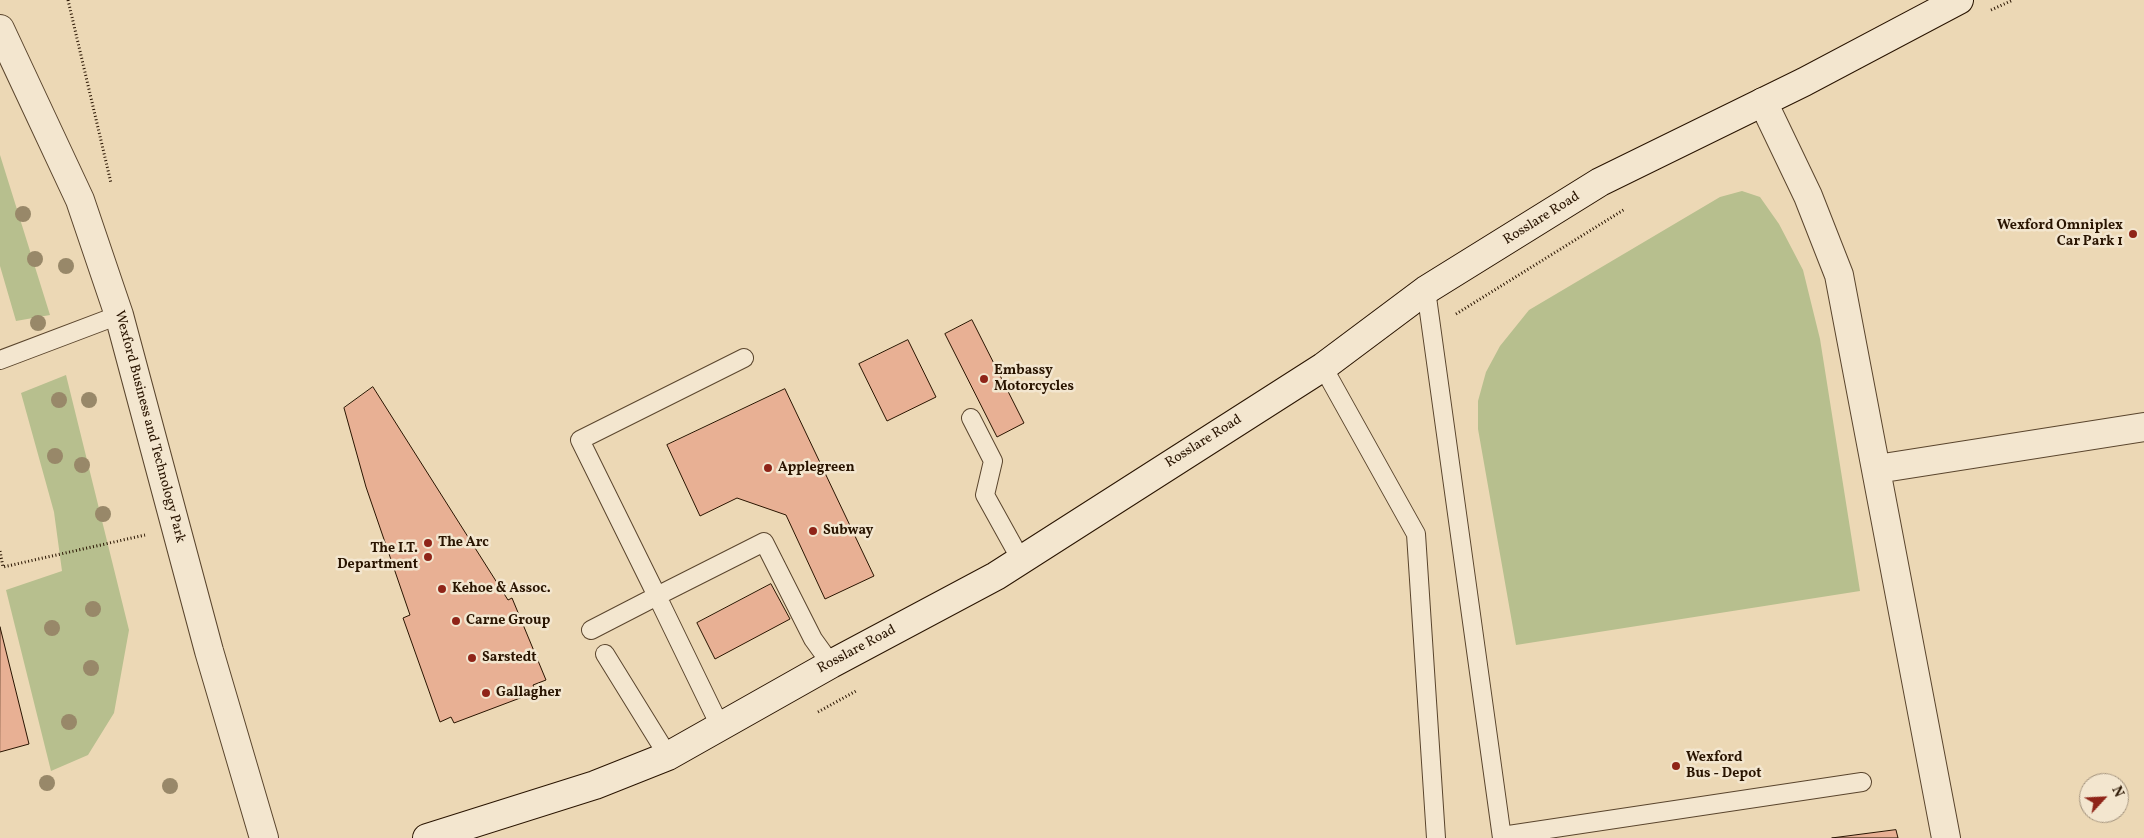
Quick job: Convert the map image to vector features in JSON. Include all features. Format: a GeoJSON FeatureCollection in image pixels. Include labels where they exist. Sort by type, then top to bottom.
{"type":"FeatureCollection","features":[{"type":"Feature","properties":{"kind":"street","name":"Rosslare Road"},"geometry":{"type":"LineString","coordinates":[[427,838],[595,785],[668,756],[831,664],[996,576],[1323,367],[1426,290],[1600,182],[1804,82],[1959,0]]}},
{"type":"Feature","properties":{"kind":"street","name":"Wexford Business and Technology Park"},"geometry":{"type":"LineString","coordinates":[[2,38],[80,200],[119,316],[178,528],[209,651],[264,838]]}},
{"type":"Feature","properties":{"kind":"street"},"geometry":{"type":"LineString","coordinates":[[1763,102],[1808,196],[1839,275],[1946,838]]}},
{"type":"Feature","properties":{"kind":"street"},"geometry":{"type":"LineString","coordinates":[[1877,469],[2144,427]]}},
{"type":"Feature","properties":{"kind":"lane"},"geometry":{"type":"LineString","coordinates":[[1426,290],[1502,837],[1862,782]]}},
{"type":"Feature","properties":{"kind":"lane"},"geometry":{"type":"LineString","coordinates":[[0,360],[119,316]]}},
{"type":"Feature","properties":{"kind":"lane"},"geometry":{"type":"LineString","coordinates":[[720,726],[580,440],[744,358]]}},
{"type":"Feature","properties":{"kind":"lane"},"geometry":{"type":"LineString","coordinates":[[1323,367],[1416,534],[1436,838]]}},
{"type":"Feature","properties":{"kind":"lane"},"geometry":{"type":"LineString","coordinates":[[971,418],[993,461],[985,495],[1020,560]]}},
{"type":"Feature","properties":{"kind":"lane"},"geometry":{"type":"LineString","coordinates":[[591,630],[764,542],[813,639],[831,664]]}},
{"type":"Feature","properties":{"kind":"lane"},"geometry":{"type":"LineString","coordinates":[[605,654],[668,756]]}},
{"type":"Feature","properties":{"kind":"path"},"geometry":{"type":"LineString","coordinates":[[68,0],[112,186],[80,200]]}},
{"type":"Feature","properties":{"kind":"path"},"geometry":{"type":"LineString","coordinates":[[0,551],[3,567],[178,528]]}},
{"type":"Feature","properties":{"kind":"green space"},"geometry":{"type":"Polygon","coordinates":[[[0,155],[50,315],[16,321],[0,266],[0,155]]]}},
{"type":"Feature","properties":{"kind":"green space"},"geometry":{"type":"Polygon","coordinates":[[[1742,191],[1760,197],[1779,224],[1803,270],[1820,339],[1860,591],[1516,645],[1478,429],[1478,401],[1486,372],[1500,346],[1529,310],[1720,197],[1742,191]]]}},
{"type":"Feature","properties":{"kind":"green space"},"geometry":{"type":"Polygon","coordinates":[[[66,375],[129,630],[114,713],[88,755],[51,771],[6,590],[62,571],[54,512],[21,393],[66,375]]]}},
{"type":"Feature","properties":{"kind":"building","name":"Embassy Motorcycles"},"geometry":{"type":"Polygon","coordinates":[[[972,320],[1024,423],[997,437],[945,334],[972,320]]]}},
{"type":"Feature","properties":{"kind":"building"},"geometry":{"type":"Polygon","coordinates":[[[908,340],[936,397],[887,421],[859,364],[908,340]]]}},
{"type":"Feature","properties":{"kind":"building","name":"The Arc"},"geometry":{"type":"Polygon","coordinates":[[[373,387],[508,600],[512,598],[546,680],[533,685],[536,692],[454,723],[451,717],[440,722],[403,618],[410,615],[366,487],[344,408],[373,387]]]}},
{"type":"Feature","properties":{"kind":"building"},"geometry":{"type":"Polygon","coordinates":[[[785,389],[874,576],[825,599],[786,515],[737,498],[700,516],[667,445],[785,389]]]}},
{"type":"Feature","properties":{"kind":"building"},"geometry":{"type":"Polygon","coordinates":[[[771,584],[790,619],[715,659],[697,623],[771,584]]]}},
{"type":"Feature","properties":{"kind":"building"},"geometry":{"type":"Polygon","coordinates":[[[0,627],[29,744],[0,752],[0,627]]]}},
{"type":"Feature","properties":{"kind":"building"},"geometry":{"type":"Polygon","coordinates":[[[1896,830],[1898,838],[1832,838],[1896,830]]]}},
{"type":"Feature","properties":{"kind":"place","name":"Wexford Omniplex Car Park 1"},"geometry":{"type":"Point","coordinates":[2133,234]}},
{"type":"Feature","properties":{"kind":"place","name":"Embassy Motorcycles"},"geometry":{"type":"Point","coordinates":[984,379]}},
{"type":"Feature","properties":{"kind":"place","name":"Applegreen"},"geometry":{"type":"Point","coordinates":[768,468]}},
{"type":"Feature","properties":{"kind":"place","name":"Subway"},"geometry":{"type":"Point","coordinates":[813,531]}},
{"type":"Feature","properties":{"kind":"place","name":"The Arc"},"geometry":{"type":"Point","coordinates":[428,543]}},
{"type":"Feature","properties":{"kind":"place","name":"The I.T. Department"},"geometry":{"type":"Point","coordinates":[428,557]}},
{"type":"Feature","properties":{"kind":"place","name":"Kehoe & Assoc."},"geometry":{"type":"Point","coordinates":[442,589]}},
{"type":"Feature","properties":{"kind":"place","name":"Carne Group"},"geometry":{"type":"Point","coordinates":[456,621]}},
{"type":"Feature","properties":{"kind":"place","name":"Sarstedt"},"geometry":{"type":"Point","coordinates":[472,658]}},
{"type":"Feature","properties":{"kind":"place","name":"Gallagher"},"geometry":{"type":"Point","coordinates":[486,693]}},
{"type":"Feature","properties":{"kind":"place","name":"Wexford Bus - Depot"},"geometry":{"type":"Point","coordinates":[1676,766]}}]}
